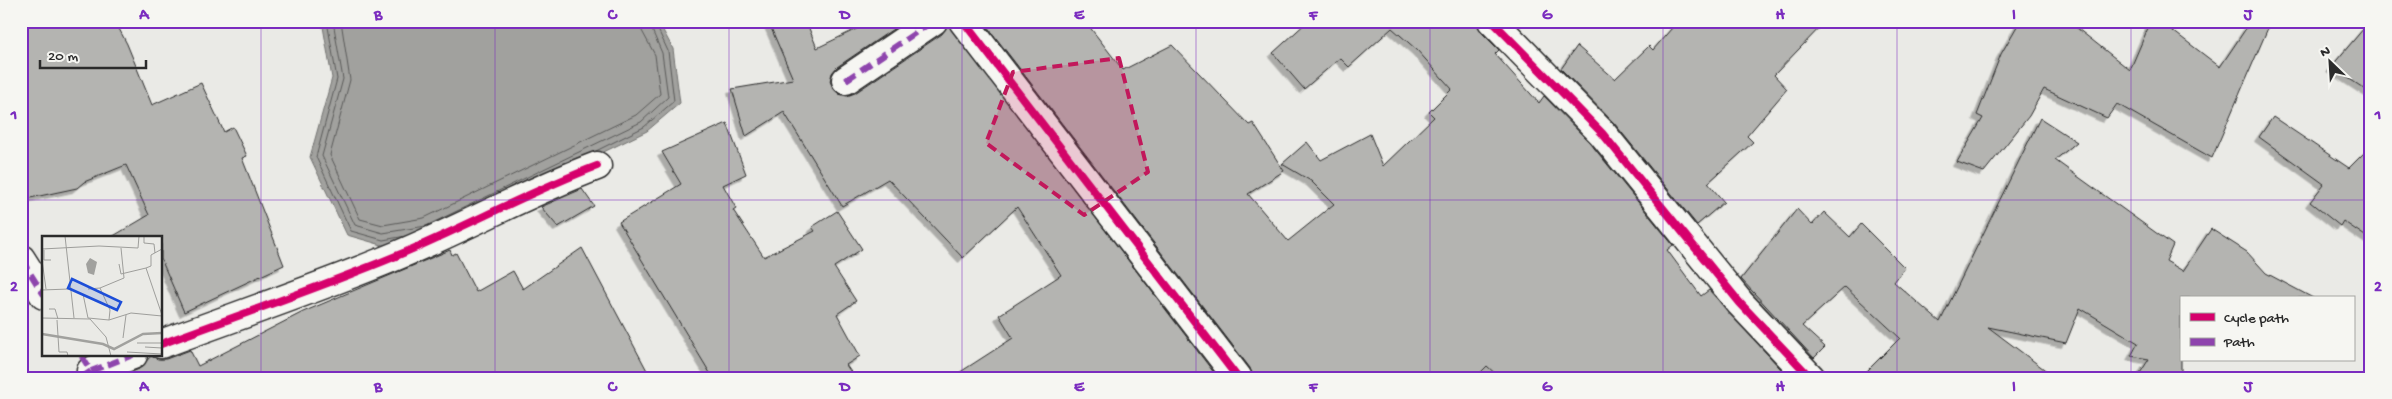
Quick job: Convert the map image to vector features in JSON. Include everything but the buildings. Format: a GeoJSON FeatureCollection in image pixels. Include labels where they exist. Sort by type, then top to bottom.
{"type":"FeatureCollection","features":[{"type":"Feature","properties":{"kind":"street"},"geometry":{"type":"LineString","coordinates":[[846,80],[933,21]]}},
{"type":"Feature","properties":{"kind":"street"},"geometry":{"type":"LineString","coordinates":[[963,21],[1238,378]]}},
{"type":"Feature","properties":{"kind":"street"},"geometry":{"type":"LineString","coordinates":[[1492,21],[1602,133],[1740,303],[1811,378]]}},
{"type":"Feature","properties":{"kind":"street"},"geometry":{"type":"LineString","coordinates":[[162,344],[395,256],[467,226],[560,180],[597,166]]}},
{"type":"Feature","properties":{"kind":"street"},"geometry":{"type":"LineString","coordinates":[[21,259],[42,293]]}},
{"type":"Feature","properties":{"kind":"street"},"geometry":{"type":"LineString","coordinates":[[84,368],[128,356]]}},
{"type":"Feature","properties":{"kind":"highlighted area"},"geometry":{"type":"Polygon","coordinates":[[[1119,58],[1148,172],[1084,215],[986,143],[1013,72],[1119,58]]]}},
{"type":"Feature","properties":{"kind":"water"},"geometry":{"type":"Polygon","coordinates":[[[322,21],[658,21],[673,49],[680,103],[647,131],[430,236],[382,245],[347,235],[310,157],[332,78],[322,21]]]}},
{"type":"Feature","properties":{"kind":"marked path"},"geometry":{"type":"LineString","coordinates":[[846,80],[933,21]]}},
{"type":"Feature","properties":{"kind":"marked path"},"geometry":{"type":"LineString","coordinates":[[21,259],[42,292]]}},
{"type":"Feature","properties":{"kind":"marked path"},"geometry":{"type":"LineString","coordinates":[[81,378],[91,371],[82,356]]}},
{"type":"Feature","properties":{"kind":"marked path"},"geometry":{"type":"LineString","coordinates":[[91,371],[130,356]]}},
{"type":"Feature","properties":{"kind":"cycle path"},"geometry":{"type":"LineString","coordinates":[[963,21],[1238,378]]}},
{"type":"Feature","properties":{"kind":"cycle path"},"geometry":{"type":"LineString","coordinates":[[1492,21],[1602,133],[1740,303],[1811,378]]}},
{"type":"Feature","properties":{"kind":"cycle path"},"geometry":{"type":"LineString","coordinates":[[162,344],[367,268],[597,166]]}}]}
